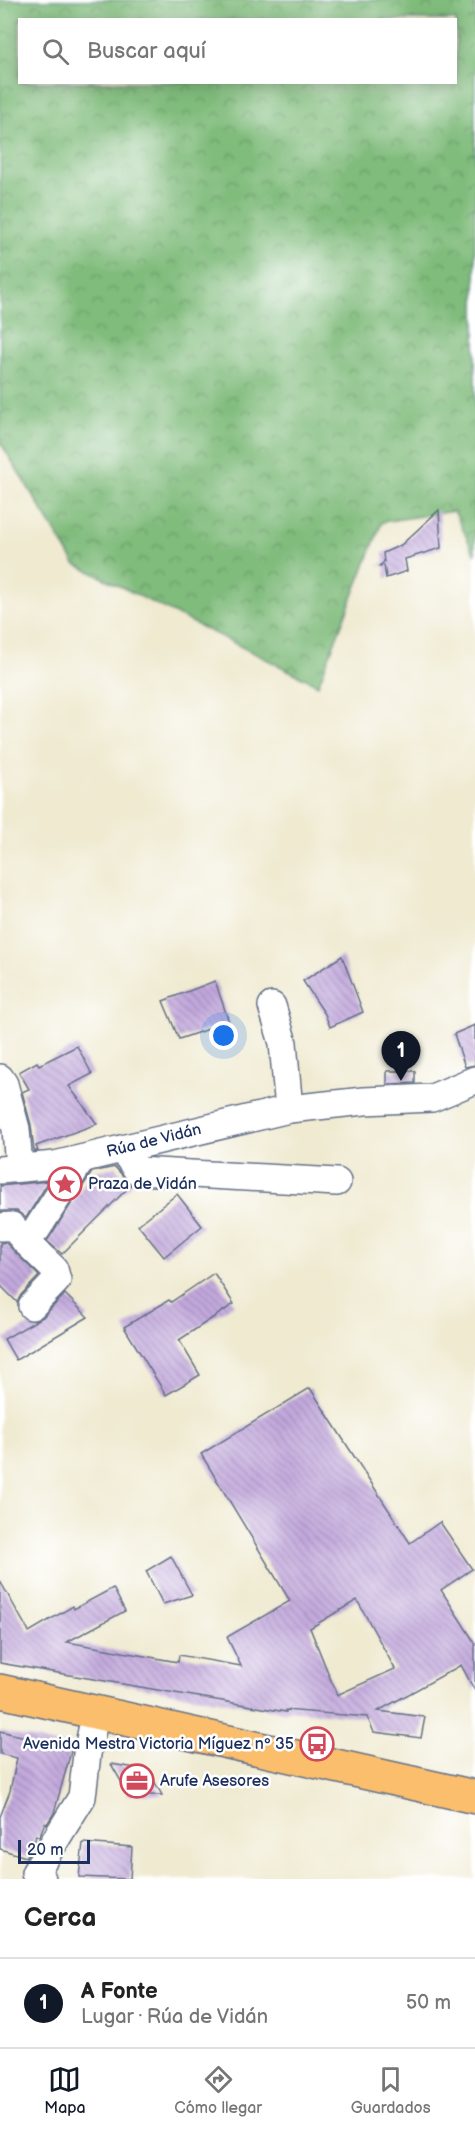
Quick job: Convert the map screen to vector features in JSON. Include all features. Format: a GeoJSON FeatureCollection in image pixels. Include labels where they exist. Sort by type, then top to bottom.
{"type":"FeatureCollection","features":[{"type":"Feature","properties":{"kind":"main road"},"geometry":{"type":"LineString","coordinates":[[0,1691],[475,1797]]}},
{"type":"Feature","properties":{"kind":"street"},"geometry":{"type":"LineString","coordinates":[[272,1006],[283,1043],[289,1109]]}},
{"type":"Feature","properties":{"kind":"street","name":"Rúa de Vidán"},"geometry":{"type":"LineString","coordinates":[[0,1078],[4,1084],[16,1129],[10,1168],[55,1166],[289,1109],[364,1101],[432,1098],[475,1080]]}},
{"type":"Feature","properties":{"kind":"street"},"geometry":{"type":"LineString","coordinates":[[122,1149],[138,1171],[338,1182]]}},
{"type":"Feature","properties":{"kind":"street"},"geometry":{"type":"LineString","coordinates":[[25,1241],[37,1229],[82,1159]]}},
{"type":"Feature","properties":{"kind":"street"},"geometry":{"type":"LineString","coordinates":[[0,1227],[12,1226],[54,1269],[57,1280],[32,1306]]}},
{"type":"Feature","properties":{"kind":"street"},"geometry":{"type":"LineString","coordinates":[[42,1879],[35,1873],[82,1797],[87,1754],[96,1712]]}},
{"type":"Feature","properties":{"kind":"green space"},"geometry":{"type":"Polygon","coordinates":[[[0,0],[475,0],[475,555],[454,511],[382,522],[318,685],[75,564],[0,442],[0,0]]]}},
{"type":"Feature","properties":{"kind":"building"},"geometry":{"type":"Polygon","coordinates":[[[439,510],[441,548],[405,559],[407,571],[386,578],[384,565],[378,567],[384,562],[383,553],[401,545],[439,510]]]}},
{"type":"Feature","properties":{"kind":"building"},"geometry":{"type":"Polygon","coordinates":[[[342,956],[363,1012],[330,1027],[325,1014],[303,981],[342,956]]]}},
{"type":"Feature","properties":{"kind":"building"},"geometry":{"type":"Polygon","coordinates":[[[215,981],[229,1022],[179,1039],[163,1001],[215,981]]]}},
{"type":"Feature","properties":{"kind":"building"},"geometry":{"type":"Polygon","coordinates":[[[475,1025],[475,1065],[465,1067],[454,1034],[475,1025]]]}},
{"type":"Feature","properties":{"kind":"building"},"geometry":{"type":"Polygon","coordinates":[[[77,1046],[92,1074],[69,1086],[97,1124],[36,1146],[38,1151],[34,1151],[31,1125],[22,1092],[29,1089],[19,1072],[77,1046]]]}},
{"type":"Feature","properties":{"kind":"building"},"geometry":{"type":"Polygon","coordinates":[[[387,1071],[415,1071],[415,1083],[387,1084],[387,1071]]]}},
{"type":"Feature","properties":{"kind":"building"},"geometry":{"type":"Polygon","coordinates":[[[115,1167],[131,1185],[62,1254],[47,1241],[92,1172],[115,1167]]]}},
{"type":"Feature","properties":{"kind":"building"},"geometry":{"type":"Polygon","coordinates":[[[49,1181],[26,1218],[17,1211],[0,1211],[0,1186],[49,1181]]]}},
{"type":"Feature","properties":{"kind":"building"},"geometry":{"type":"Polygon","coordinates":[[[177,1194],[202,1226],[164,1257],[138,1225],[177,1194]]]}},
{"type":"Feature","properties":{"kind":"building"},"geometry":{"type":"Polygon","coordinates":[[[5,1242],[39,1276],[17,1302],[0,1285],[0,1243],[5,1242]]]}},
{"type":"Feature","properties":{"kind":"building"},"geometry":{"type":"Polygon","coordinates":[[[214,1273],[234,1304],[179,1340],[200,1375],[166,1395],[124,1327],[169,1300],[171,1302],[214,1273]]]}},
{"type":"Feature","properties":{"kind":"building"},"geometry":{"type":"Polygon","coordinates":[[[65,1294],[88,1317],[16,1360],[4,1339],[43,1317],[65,1294]]]}},
{"type":"Feature","properties":{"kind":"building"},"geometry":{"type":"Polygon","coordinates":[[[310,1388],[410,1543],[440,1522],[472,1569],[441,1590],[475,1643],[475,1691],[461,1665],[378,1711],[425,1717],[421,1738],[374,1732],[367,1717],[286,1710],[286,1712],[0,1663],[0,1581],[29,1632],[73,1606],[74,1609],[113,1588],[125,1611],[67,1642],[178,1662],[179,1655],[241,1666],[227,1637],[290,1601],[201,1454],[310,1388]],[[357,1600],[310,1628],[337,1695],[395,1669],[357,1600]]]}},
{"type":"Feature","properties":{"kind":"building"},"geometry":{"type":"Polygon","coordinates":[[[171,1556],[192,1595],[163,1604],[146,1571],[171,1556]]]}},
{"type":"Feature","properties":{"kind":"building"},"geometry":{"type":"Polygon","coordinates":[[[0,1731],[72,1748],[54,1813],[47,1824],[45,1823],[39,1837],[36,1835],[33,1847],[26,1857],[0,1849],[0,1817],[10,1791],[17,1758],[0,1754],[0,1731]]]}},
{"type":"Feature","properties":{"kind":"building"},"geometry":{"type":"Polygon","coordinates":[[[111,1764],[148,1770],[162,1795],[129,1795],[111,1764]]]}},
{"type":"Feature","properties":{"kind":"building"},"geometry":{"type":"Polygon","coordinates":[[[83,1843],[132,1847],[130,1879],[79,1877],[83,1843]]]}},
{"type":"Feature","properties":{"kind":"place","name":"A Fonte"},"geometry":{"type":"Point","coordinates":[401,1081]}},
{"type":"Feature","properties":{"kind":"place","name":"Praza de Vidán"},"geometry":{"type":"Point","coordinates":[65,1184]}},
{"type":"Feature","properties":{"kind":"place","name":"Avenida Mestra Victoria Míguez nº 35"},"geometry":{"type":"Point","coordinates":[317,1744]}},
{"type":"Feature","properties":{"kind":"place","name":"Arufe Asesores"},"geometry":{"type":"Point","coordinates":[137,1781]}}]}
